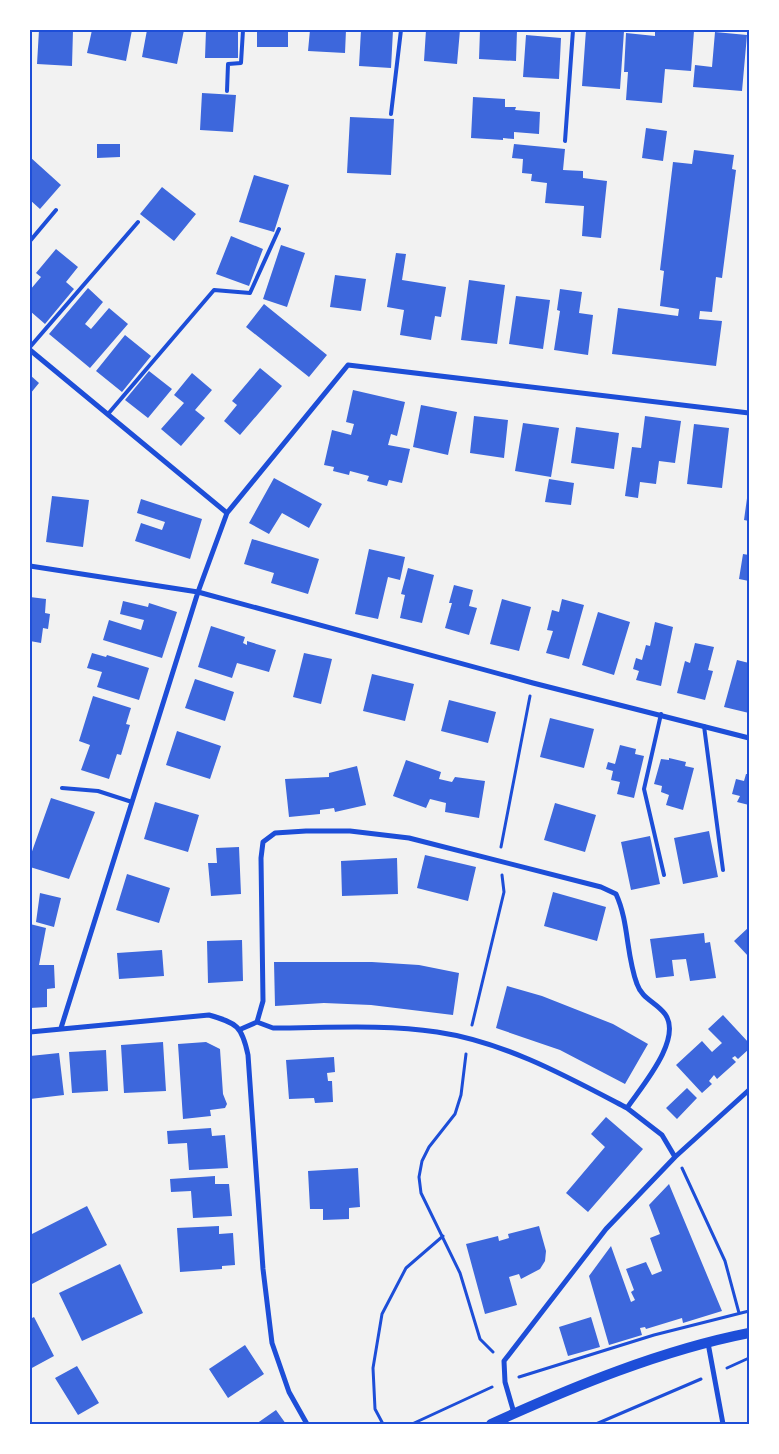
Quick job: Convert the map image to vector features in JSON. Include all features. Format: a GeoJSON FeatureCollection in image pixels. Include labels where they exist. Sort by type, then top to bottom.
{"type":"FeatureCollection","features":[{"type":"Feature","properties":{"kind":"main road"},"geometry":{"type":"LineString","coordinates":[[492,1424],[612,1374],[708,1343],[747,1334]]}},
{"type":"Feature","properties":{"kind":"street"},"geometry":{"type":"LineString","coordinates":[[30,348],[227,513]]}},
{"type":"Feature","properties":{"kind":"street"},"geometry":{"type":"LineString","coordinates":[[61,1028],[198,592],[227,513],[348,365],[749,413]]}},
{"type":"Feature","properties":{"kind":"street"},"geometry":{"type":"LineString","coordinates":[[30,566],[198,592],[533,683],[661,714],[749,738]]}},
{"type":"Feature","properties":{"kind":"street"},"geometry":{"type":"LineString","coordinates":[[257,1022],[263,1001],[261,858],[263,842],[275,833],[350,831],[409,838],[601,887],[616,894],[622,906],[637,984],[645,998],[661,1009],[669,1020],[671,1030],[668,1044],[628,1108]]}},
{"type":"Feature","properties":{"kind":"street"},"geometry":{"type":"LineString","coordinates":[[30,1032],[209,1016],[232,1022],[241,1029],[248,1055],[263,1269],[272,1343],[289,1392],[307,1424]]}},
{"type":"Feature","properties":{"kind":"street"},"geometry":{"type":"LineString","coordinates":[[241,1029],[257,1022],[273,1028],[401,1028],[439,1032],[468,1040],[530,1060],[628,1108],[662,1135],[675,1157]]}},
{"type":"Feature","properties":{"kind":"street"},"geometry":{"type":"LineString","coordinates":[[514,1414],[505,1382],[504,1361],[606,1229],[675,1157],[749,1090]]}},
{"type":"Feature","properties":{"kind":"street"},"geometry":{"type":"LineString","coordinates":[[708,1343],[723,1424]]}},
{"type":"Feature","properties":{"kind":"lane"},"geometry":{"type":"LineString","coordinates":[[227,91],[228,64],[241,64],[243,30]]}},
{"type":"Feature","properties":{"kind":"lane"},"geometry":{"type":"LineString","coordinates":[[391,114],[401,30]]}},
{"type":"Feature","properties":{"kind":"lane"},"geometry":{"type":"LineString","coordinates":[[565,141],[573,30]]}},
{"type":"Feature","properties":{"kind":"lane"},"geometry":{"type":"LineString","coordinates":[[30,241],[56,210]]}},
{"type":"Feature","properties":{"kind":"lane"},"geometry":{"type":"LineString","coordinates":[[30,348],[138,222]]}},
{"type":"Feature","properties":{"kind":"lane"},"geometry":{"type":"LineString","coordinates":[[108,414],[214,290],[250,293],[279,229]]}},
{"type":"Feature","properties":{"kind":"lane"},"geometry":{"type":"LineString","coordinates":[[661,714],[644,789],[664,876]]}},
{"type":"Feature","properties":{"kind":"lane"},"geometry":{"type":"LineString","coordinates":[[704,725],[723,870]]}},
{"type":"Feature","properties":{"kind":"lane"},"geometry":{"type":"LineString","coordinates":[[62,788],[98,791],[132,802]]}},
{"type":"Feature","properties":{"kind":"path"},"geometry":{"type":"LineString","coordinates":[[504,1361],[480,1339],[460,1273],[421,1192],[418,1177],[422,1161],[429,1148],[455,1114],[461,1095],[468,1040],[504,892],[500,861],[502,839],[533,683]]}},
{"type":"Feature","properties":{"kind":"path"},"geometry":{"type":"LineString","coordinates":[[675,1157],[688,1178],[725,1260],[747,1334]]}},
{"type":"Feature","properties":{"kind":"path"},"geometry":{"type":"LineString","coordinates":[[383,1424],[376,1409],[373,1368],[382,1314],[406,1268],[443,1236]]}},
{"type":"Feature","properties":{"kind":"path"},"geometry":{"type":"LineString","coordinates":[[412,1424],[505,1382],[654,1335],[749,1311]]}},
{"type":"Feature","properties":{"kind":"path"},"geometry":{"type":"LineString","coordinates":[[596,1424],[749,1358]]}},
{"type":"Feature","properties":{"kind":"building"},"geometry":{"type":"Polygon","coordinates":[[[39,30],[73,30],[72,66],[37,64],[39,30]]]}},
{"type":"Feature","properties":{"kind":"building"},"geometry":{"type":"Polygon","coordinates":[[[92,30],[132,30],[126,61],[87,53],[92,30]]]}},
{"type":"Feature","properties":{"kind":"building"},"geometry":{"type":"Polygon","coordinates":[[[147,30],[184,30],[177,64],[142,57],[147,30]]]}},
{"type":"Feature","properties":{"kind":"building"},"geometry":{"type":"Polygon","coordinates":[[[206,30],[238,30],[238,58],[205,58],[206,30]]]}},
{"type":"Feature","properties":{"kind":"building"},"geometry":{"type":"Polygon","coordinates":[[[257,30],[288,30],[288,47],[257,47],[257,30]]]}},
{"type":"Feature","properties":{"kind":"building"},"geometry":{"type":"Polygon","coordinates":[[[310,30],[346,30],[345,53],[308,51],[310,30]]]}},
{"type":"Feature","properties":{"kind":"building"},"geometry":{"type":"Polygon","coordinates":[[[361,30],[393,30],[391,68],[359,66],[361,30]]]}},
{"type":"Feature","properties":{"kind":"building"},"geometry":{"type":"Polygon","coordinates":[[[426,30],[460,30],[457,64],[424,61],[426,30]]]}},
{"type":"Feature","properties":{"kind":"building"},"geometry":{"type":"Polygon","coordinates":[[[480,30],[517,30],[516,61],[479,59],[480,30]]]}},
{"type":"Feature","properties":{"kind":"building"},"geometry":{"type":"Polygon","coordinates":[[[586,30],[624,31],[620,89],[582,86],[586,30]]]}},
{"type":"Feature","properties":{"kind":"building"},"geometry":{"type":"Polygon","coordinates":[[[655,30],[694,31],[691,71],[665,69],[662,103],[626,100],[628,72],[624,72],[626,33],[655,36],[655,30]]]}},
{"type":"Feature","properties":{"kind":"building"},"geometry":{"type":"Polygon","coordinates":[[[715,32],[747,35],[742,91],[693,87],[695,65],[712,67],[715,32]]]}},
{"type":"Feature","properties":{"kind":"building"},"geometry":{"type":"Polygon","coordinates":[[[526,35],[561,38],[559,79],[523,77],[526,35]]]}},
{"type":"Feature","properties":{"kind":"building"},"geometry":{"type":"Polygon","coordinates":[[[202,93],[236,95],[233,132],[200,130],[202,93]]]}},
{"type":"Feature","properties":{"kind":"building"},"geometry":{"type":"Polygon","coordinates":[[[473,97],[505,99],[505,107],[516,107],[515,110],[540,112],[539,134],[514,132],[514,139],[503,138],[503,140],[471,138],[473,97]]]}},
{"type":"Feature","properties":{"kind":"building"},"geometry":{"type":"Polygon","coordinates":[[[350,117],[394,119],[391,175],[347,173],[350,117]]]}},
{"type":"Feature","properties":{"kind":"building"},"geometry":{"type":"Polygon","coordinates":[[[646,128],[667,131],[663,161],[642,158],[646,128]]]}},
{"type":"Feature","properties":{"kind":"building"},"geometry":{"type":"Polygon","coordinates":[[[97,144],[120,144],[120,157],[97,158],[97,144]]]}},
{"type":"Feature","properties":{"kind":"building"},"geometry":{"type":"Polygon","coordinates":[[[514,144],[565,149],[563,170],[583,171],[583,178],[607,181],[601,238],[582,236],[584,206],[545,203],[547,183],[531,181],[532,174],[522,173],[523,159],[512,158],[514,144]]]}},
{"type":"Feature","properties":{"kind":"building"},"geometry":{"type":"Polygon","coordinates":[[[694,150],[734,155],[732,169],[736,170],[722,278],[716,277],[712,312],[700,311],[699,319],[722,321],[716,366],[612,354],[618,308],[678,316],[679,309],[660,306],[664,271],[660,270],[673,162],[692,164],[694,150]]]}},
{"type":"Feature","properties":{"kind":"building"},"geometry":{"type":"Polygon","coordinates":[[[30,157],[61,185],[40,209],[30,200],[30,157]]]}},
{"type":"Feature","properties":{"kind":"building"},"geometry":{"type":"Polygon","coordinates":[[[254,175],[289,185],[274,232],[239,222],[254,175]]]}},
{"type":"Feature","properties":{"kind":"building"},"geometry":{"type":"Polygon","coordinates":[[[162,187],[196,214],[174,241],[140,214],[162,187]]]}},
{"type":"Feature","properties":{"kind":"building"},"geometry":{"type":"Polygon","coordinates":[[[231,236],[263,249],[249,286],[216,274],[231,236]]]}},
{"type":"Feature","properties":{"kind":"building"},"geometry":{"type":"Polygon","coordinates":[[[281,245],[305,253],[287,307],[263,299],[281,245]]]}},
{"type":"Feature","properties":{"kind":"building"},"geometry":{"type":"Polygon","coordinates":[[[56,249],[78,267],[66,282],[74,289],[45,324],[30,311],[30,290],[41,277],[36,273],[56,249]]]}},
{"type":"Feature","properties":{"kind":"building"},"geometry":{"type":"Polygon","coordinates":[[[396,253],[406,254],[402,280],[446,287],[441,317],[435,316],[431,340],[400,335],[404,310],[387,307],[396,253]]]}},
{"type":"Feature","properties":{"kind":"building"},"geometry":{"type":"Polygon","coordinates":[[[335,275],[366,279],[361,311],[330,307],[335,275]]]}},
{"type":"Feature","properties":{"kind":"building"},"geometry":{"type":"Polygon","coordinates":[[[469,280],[505,285],[497,344],[461,340],[469,280]]]}},
{"type":"Feature","properties":{"kind":"building"},"geometry":{"type":"Polygon","coordinates":[[[88,288],[103,302],[85,324],[91,329],[109,308],[128,324],[90,368],[49,334],[88,288]]]}},
{"type":"Feature","properties":{"kind":"building"},"geometry":{"type":"Polygon","coordinates":[[[560,289],[582,292],[579,313],[593,315],[588,355],[554,350],[560,311],[557,310],[560,289]]]}},
{"type":"Feature","properties":{"kind":"building"},"geometry":{"type":"Polygon","coordinates":[[[516,296],[550,300],[543,349],[509,344],[516,296]]]}},
{"type":"Feature","properties":{"kind":"building"},"geometry":{"type":"Polygon","coordinates":[[[264,304],[327,355],[309,377],[246,327],[264,304]]]}},
{"type":"Feature","properties":{"kind":"building"},"geometry":{"type":"Polygon","coordinates":[[[125,335],[151,356],[122,392],[96,371],[125,335]]]}},
{"type":"Feature","properties":{"kind":"building"},"geometry":{"type":"Polygon","coordinates":[[[260,368],[282,386],[240,435],[224,421],[237,405],[232,401],[260,368]]]}},
{"type":"Feature","properties":{"kind":"building"},"geometry":{"type":"Polygon","coordinates":[[[149,371],[172,389],[148,418],[125,400],[149,371]]]}},
{"type":"Feature","properties":{"kind":"building"},"geometry":{"type":"Polygon","coordinates":[[[192,373],[212,390],[195,410],[205,418],[181,446],[161,429],[184,403],[174,395],[192,373]]]}},
{"type":"Feature","properties":{"kind":"building"},"geometry":{"type":"Polygon","coordinates":[[[30,375],[39,383],[30,394],[30,375]]]}},
{"type":"Feature","properties":{"kind":"building"},"geometry":{"type":"Polygon","coordinates":[[[353,390],[405,402],[397,436],[391,434],[388,445],[410,449],[402,483],[389,480],[387,486],[367,481],[369,476],[350,471],[349,475],[333,471],[334,467],[324,465],[332,430],[351,435],[354,424],[346,422],[353,390]]]}},
{"type":"Feature","properties":{"kind":"building"},"geometry":{"type":"Polygon","coordinates":[[[421,405],[457,412],[448,455],[413,447],[421,405]]]}},
{"type":"Feature","properties":{"kind":"building"},"geometry":{"type":"Polygon","coordinates":[[[474,416],[508,420],[504,458],[470,453],[474,416]]]}},
{"type":"Feature","properties":{"kind":"building"},"geometry":{"type":"Polygon","coordinates":[[[645,416],[681,421],[675,463],[659,461],[656,484],[640,482],[638,498],[625,496],[632,447],[641,448],[645,416]]]}},
{"type":"Feature","properties":{"kind":"building"},"geometry":{"type":"Polygon","coordinates":[[[523,423],[559,428],[551,477],[515,471],[523,423]]]}},
{"type":"Feature","properties":{"kind":"building"},"geometry":{"type":"Polygon","coordinates":[[[694,424],[729,428],[722,488],[687,484],[694,424]]]}},
{"type":"Feature","properties":{"kind":"building"},"geometry":{"type":"Polygon","coordinates":[[[576,427],[619,433],[614,469],[571,463],[576,427]]]}},
{"type":"Feature","properties":{"kind":"building"},"geometry":{"type":"Polygon","coordinates":[[[274,478],[322,504],[309,528],[282,513],[269,534],[249,523],[274,478]]]}},
{"type":"Feature","properties":{"kind":"building"},"geometry":{"type":"Polygon","coordinates":[[[549,479],[574,483],[571,505],[545,502],[549,479]]]}},
{"type":"Feature","properties":{"kind":"building"},"geometry":{"type":"Polygon","coordinates":[[[749,491],[749,521],[744,520],[749,491]]]}},
{"type":"Feature","properties":{"kind":"building"},"geometry":{"type":"Polygon","coordinates":[[[52,496],[89,500],[83,547],[46,542],[52,496]]]}},
{"type":"Feature","properties":{"kind":"building"},"geometry":{"type":"Polygon","coordinates":[[[141,499],[202,519],[190,559],[135,541],[141,523],[162,530],[165,522],[137,513],[141,499]]]}},
{"type":"Feature","properties":{"kind":"building"},"geometry":{"type":"Polygon","coordinates":[[[252,539],[319,559],[308,594],[271,583],[274,573],[244,564],[252,539]]]}},
{"type":"Feature","properties":{"kind":"building"},"geometry":{"type":"Polygon","coordinates":[[[369,549],[405,557],[400,580],[388,577],[378,619],[355,614],[369,549]]]}},
{"type":"Feature","properties":{"kind":"building"},"geometry":{"type":"Polygon","coordinates":[[[743,554],[749,555],[749,581],[739,579],[743,554]]]}},
{"type":"Feature","properties":{"kind":"building"},"geometry":{"type":"Polygon","coordinates":[[[408,568],[434,575],[422,623],[400,618],[405,595],[401,594],[408,568]]]}},
{"type":"Feature","properties":{"kind":"building"},"geometry":{"type":"Polygon","coordinates":[[[454,585],[473,590],[469,606],[477,608],[469,635],[445,628],[452,603],[449,603],[454,585]]]}},
{"type":"Feature","properties":{"kind":"building"},"geometry":{"type":"Polygon","coordinates":[[[30,597],[46,599],[45,613],[50,614],[48,629],[43,628],[41,643],[30,641],[30,597]]]}},
{"type":"Feature","properties":{"kind":"building"},"geometry":{"type":"Polygon","coordinates":[[[502,599],[531,607],[519,651],[490,644],[502,599]]]}},
{"type":"Feature","properties":{"kind":"building"},"geometry":{"type":"Polygon","coordinates":[[[562,599],[584,605],[569,659],[546,653],[553,631],[547,630],[552,610],[559,612],[562,599]]]}},
{"type":"Feature","properties":{"kind":"building"},"geometry":{"type":"Polygon","coordinates":[[[123,601],[148,607],[149,603],[177,612],[162,658],[103,640],[109,620],[141,630],[144,620],[120,614],[123,601]]]}},
{"type":"Feature","properties":{"kind":"building"},"geometry":{"type":"Polygon","coordinates":[[[598,612],[630,622],[614,675],[582,665],[598,612]]]}},
{"type":"Feature","properties":{"kind":"building"},"geometry":{"type":"Polygon","coordinates":[[[655,622],[673,627],[661,686],[636,680],[639,671],[633,669],[636,658],[642,660],[646,645],[650,646],[655,622]]]}},
{"type":"Feature","properties":{"kind":"building"},"geometry":{"type":"Polygon","coordinates":[[[211,626],[245,637],[243,643],[247,645],[247,641],[276,650],[269,672],[237,663],[232,678],[198,667],[211,626]]]}},
{"type":"Feature","properties":{"kind":"building"},"geometry":{"type":"Polygon","coordinates":[[[695,643],[714,647],[708,670],[713,671],[705,700],[677,693],[685,661],[690,663],[695,643]]]}},
{"type":"Feature","properties":{"kind":"building"},"geometry":{"type":"Polygon","coordinates":[[[92,653],[106,657],[107,655],[149,668],[139,700],[97,687],[102,672],[87,668],[92,653]]]}},
{"type":"Feature","properties":{"kind":"building"},"geometry":{"type":"Polygon","coordinates":[[[304,653],[332,659],[321,704],[293,697],[304,653]]]}},
{"type":"Feature","properties":{"kind":"building"},"geometry":{"type":"Polygon","coordinates":[[[737,660],[749,663],[749,713],[724,707],[737,660]]]}},
{"type":"Feature","properties":{"kind":"building"},"geometry":{"type":"Polygon","coordinates":[[[372,674],[414,684],[405,721],[363,711],[372,674]]]}},
{"type":"Feature","properties":{"kind":"building"},"geometry":{"type":"Polygon","coordinates":[[[195,679],[234,692],[225,721],[185,708],[195,679]]]}},
{"type":"Feature","properties":{"kind":"building"},"geometry":{"type":"Polygon","coordinates":[[[93,696],[131,708],[126,724],[130,725],[121,755],[117,754],[109,779],[81,770],[90,745],[79,741],[93,696]]]}},
{"type":"Feature","properties":{"kind":"building"},"geometry":{"type":"Polygon","coordinates":[[[449,700],[496,712],[488,743],[441,731],[449,700]]]}},
{"type":"Feature","properties":{"kind":"building"},"geometry":{"type":"Polygon","coordinates":[[[550,718],[594,729],[584,768],[540,757],[550,718]]]}},
{"type":"Feature","properties":{"kind":"building"},"geometry":{"type":"Polygon","coordinates":[[[177,731],[221,746],[210,779],[166,765],[177,731]]]}},
{"type":"Feature","properties":{"kind":"building"},"geometry":{"type":"Polygon","coordinates":[[[620,745],[636,749],[635,754],[644,756],[634,798],[617,794],[620,782],[611,780],[613,771],[606,769],[608,762],[615,764],[620,745]]]}},
{"type":"Feature","properties":{"kind":"building"},"geometry":{"type":"Polygon","coordinates":[[[669,758],[686,762],[685,766],[694,768],[683,810],[666,805],[669,795],[661,792],[662,786],[654,784],[661,759],[669,760],[669,758]]]}},
{"type":"Feature","properties":{"kind":"building"},"geometry":{"type":"Polygon","coordinates":[[[406,760],[441,772],[439,779],[452,782],[455,777],[485,781],[479,818],[445,812],[446,803],[430,799],[426,808],[393,796],[406,760]]]}},
{"type":"Feature","properties":{"kind":"building"},"geometry":{"type":"Polygon","coordinates":[[[357,766],[366,805],[335,812],[334,808],[320,810],[320,814],[289,817],[285,779],[329,777],[329,773],[357,766]]]}},
{"type":"Feature","properties":{"kind":"building"},"geometry":{"type":"Polygon","coordinates":[[[746,774],[749,774],[749,805],[737,802],[740,796],[732,794],[736,779],[744,781],[746,774]]]}},
{"type":"Feature","properties":{"kind":"building"},"geometry":{"type":"Polygon","coordinates":[[[51,798],[95,812],[69,879],[30,867],[30,857],[51,798]]]}},
{"type":"Feature","properties":{"kind":"building"},"geometry":{"type":"Polygon","coordinates":[[[155,802],[199,815],[188,852],[144,839],[155,802]]]}},
{"type":"Feature","properties":{"kind":"building"},"geometry":{"type":"Polygon","coordinates":[[[555,803],[596,815],[585,852],[544,840],[555,803]]]}},
{"type":"Feature","properties":{"kind":"building"},"geometry":{"type":"Polygon","coordinates":[[[709,831],[718,877],[683,884],[674,838],[709,831]]]}},
{"type":"Feature","properties":{"kind":"building"},"geometry":{"type":"Polygon","coordinates":[[[650,836],[660,884],[631,890],[621,842],[650,836]]]}},
{"type":"Feature","properties":{"kind":"building"},"geometry":{"type":"Polygon","coordinates":[[[239,847],[241,894],[211,896],[208,863],[217,863],[216,848],[239,847]]]}},
{"type":"Feature","properties":{"kind":"building"},"geometry":{"type":"Polygon","coordinates":[[[425,855],[476,867],[468,901],[417,888],[425,855]]]}},
{"type":"Feature","properties":{"kind":"building"},"geometry":{"type":"Polygon","coordinates":[[[397,858],[398,894],[342,896],[341,861],[397,858]]]}},
{"type":"Feature","properties":{"kind":"building"},"geometry":{"type":"Polygon","coordinates":[[[127,874],[170,888],[159,923],[116,910],[127,874]]]}},
{"type":"Feature","properties":{"kind":"building"},"geometry":{"type":"Polygon","coordinates":[[[553,892],[606,907],[597,941],[544,926],[553,892]]]}},
{"type":"Feature","properties":{"kind":"building"},"geometry":{"type":"Polygon","coordinates":[[[40,893],[61,898],[54,927],[36,922],[40,893]]]}},
{"type":"Feature","properties":{"kind":"building"},"geometry":{"type":"Polygon","coordinates":[[[30,924],[46,928],[39,965],[54,965],[55,988],[47,989],[47,1007],[30,1008],[30,924]]]}},
{"type":"Feature","properties":{"kind":"building"},"geometry":{"type":"Polygon","coordinates":[[[749,927],[749,957],[734,941],[749,927]]]}},
{"type":"Feature","properties":{"kind":"building"},"geometry":{"type":"Polygon","coordinates":[[[704,933],[705,943],[710,942],[716,978],[690,981],[686,959],[672,960],[674,976],[656,978],[650,939],[704,933]]]}},
{"type":"Feature","properties":{"kind":"building"},"geometry":{"type":"Polygon","coordinates":[[[242,940],[243,981],[208,983],[207,941],[242,940]]]}},
{"type":"Feature","properties":{"kind":"building"},"geometry":{"type":"Polygon","coordinates":[[[162,950],[164,976],[119,979],[117,953],[162,950]]]}},
{"type":"Feature","properties":{"kind":"building"},"geometry":{"type":"Polygon","coordinates":[[[274,962],[372,962],[419,965],[459,973],[453,1015],[371,1005],[324,1003],[275,1006],[274,962]]]}},
{"type":"Feature","properties":{"kind":"building"},"geometry":{"type":"Polygon","coordinates":[[[507,986],[542,996],[613,1024],[648,1044],[625,1084],[560,1050],[496,1028],[507,986]]]}},
{"type":"Feature","properties":{"kind":"building"},"geometry":{"type":"Polygon","coordinates":[[[723,1015],[749,1043],[749,1049],[738,1059],[735,1056],[732,1058],[736,1062],[717,1079],[714,1075],[709,1081],[712,1084],[702,1093],[676,1065],[702,1041],[712,1052],[722,1043],[708,1029],[723,1015]]]}},
{"type":"Feature","properties":{"kind":"building"},"geometry":{"type":"Polygon","coordinates":[[[163,1042],[166,1091],[124,1093],[121,1045],[163,1042]]]}},
{"type":"Feature","properties":{"kind":"building"},"geometry":{"type":"Polygon","coordinates":[[[206,1042],[220,1049],[223,1094],[227,1104],[225,1108],[210,1110],[211,1116],[183,1119],[178,1044],[206,1042]]]}},
{"type":"Feature","properties":{"kind":"building"},"geometry":{"type":"Polygon","coordinates":[[[106,1050],[108,1091],[72,1093],[69,1052],[106,1050]]]}},
{"type":"Feature","properties":{"kind":"building"},"geometry":{"type":"Polygon","coordinates":[[[59,1053],[64,1095],[30,1099],[30,1056],[59,1053]]]}},
{"type":"Feature","properties":{"kind":"building"},"geometry":{"type":"Polygon","coordinates":[[[334,1057],[335,1072],[327,1073],[328,1081],[332,1081],[333,1102],[315,1103],[314,1098],[289,1099],[286,1060],[334,1057]]]}},
{"type":"Feature","properties":{"kind":"building"},"geometry":{"type":"Polygon","coordinates":[[[687,1088],[697,1098],[677,1119],[666,1108],[687,1088]]]}},
{"type":"Feature","properties":{"kind":"building"},"geometry":{"type":"Polygon","coordinates":[[[606,1117],[643,1149],[588,1212],[566,1193],[605,1147],[591,1134],[606,1117]]]}},
{"type":"Feature","properties":{"kind":"building"},"geometry":{"type":"Polygon","coordinates":[[[211,1128],[212,1136],[225,1135],[228,1168],[189,1170],[187,1143],[168,1144],[167,1131],[211,1128]]]}},
{"type":"Feature","properties":{"kind":"building"},"geometry":{"type":"Polygon","coordinates":[[[358,1168],[360,1207],[349,1208],[349,1219],[323,1220],[323,1209],[310,1209],[308,1171],[358,1168]]]}},
{"type":"Feature","properties":{"kind":"building"},"geometry":{"type":"Polygon","coordinates":[[[215,1176],[215,1184],[229,1184],[232,1216],[193,1218],[191,1191],[171,1192],[170,1179],[215,1176]]]}},
{"type":"Feature","properties":{"kind":"building"},"geometry":{"type":"Polygon","coordinates":[[[669,1184],[722,1311],[683,1323],[682,1318],[646,1329],[645,1327],[640,1328],[642,1335],[609,1345],[589,1276],[611,1246],[631,1302],[635,1300],[631,1292],[634,1290],[626,1269],[646,1262],[652,1275],[662,1271],[650,1238],[660,1234],[649,1205],[669,1184]]]}},
{"type":"Feature","properties":{"kind":"building"},"geometry":{"type":"Polygon","coordinates":[[[87,1206],[107,1245],[30,1285],[30,1235],[87,1206]]]}},
{"type":"Feature","properties":{"kind":"building"},"geometry":{"type":"Polygon","coordinates":[[[219,1226],[219,1234],[233,1233],[235,1265],[222,1266],[222,1269],[180,1272],[177,1228],[219,1226]]]}},
{"type":"Feature","properties":{"kind":"building"},"geometry":{"type":"Polygon","coordinates":[[[539,1226],[546,1251],[545,1261],[540,1269],[521,1279],[519,1274],[509,1277],[517,1305],[485,1314],[466,1244],[498,1236],[499,1241],[509,1238],[508,1234],[539,1226]]]}},
{"type":"Feature","properties":{"kind":"building"},"geometry":{"type":"Polygon","coordinates":[[[120,1264],[143,1313],[82,1341],[59,1293],[120,1264]]]}},
{"type":"Feature","properties":{"kind":"building"},"geometry":{"type":"Polygon","coordinates":[[[34,1317],[54,1356],[30,1369],[30,1319],[34,1317]]]}},
{"type":"Feature","properties":{"kind":"building"},"geometry":{"type":"Polygon","coordinates":[[[591,1317],[600,1347],[568,1356],[559,1327],[591,1317]]]}},
{"type":"Feature","properties":{"kind":"building"},"geometry":{"type":"Polygon","coordinates":[[[245,1345],[264,1374],[228,1398],[209,1369],[245,1345]]]}},
{"type":"Feature","properties":{"kind":"building"},"geometry":{"type":"Polygon","coordinates":[[[77,1366],[99,1403],[78,1415],[55,1378],[77,1366]]]}},
{"type":"Feature","properties":{"kind":"building"},"geometry":{"type":"Polygon","coordinates":[[[276,1410],[286,1424],[256,1424],[276,1410]]]}}]}
